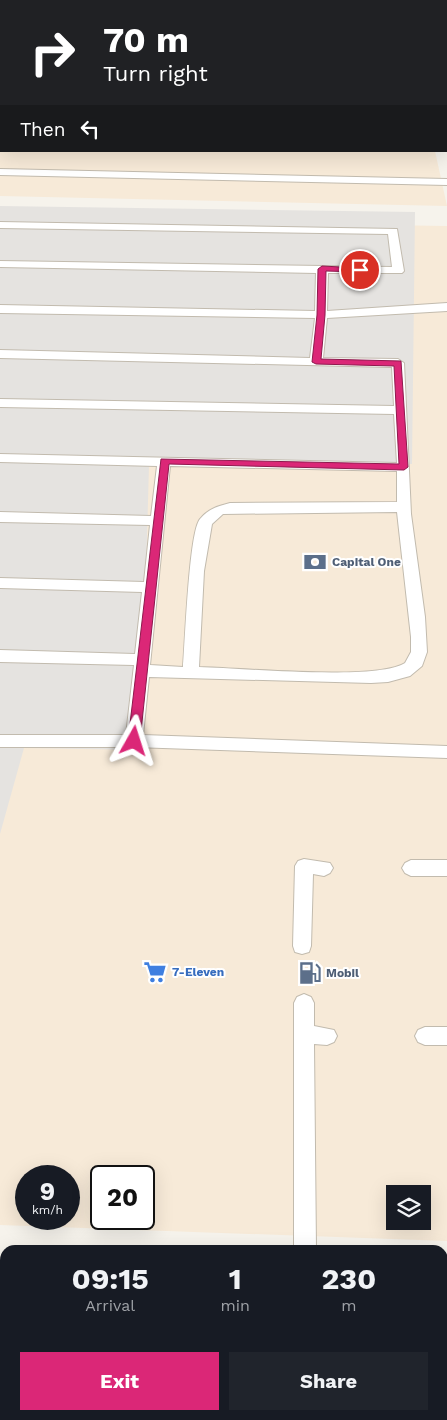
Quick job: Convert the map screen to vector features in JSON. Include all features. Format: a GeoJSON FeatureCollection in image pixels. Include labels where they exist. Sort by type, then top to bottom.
{"type":"FeatureCollection","features":[{"type":"Feature","properties":{"kind":"lane"},"geometry":{"type":"LineString","coordinates":[[0,172],[447,182]]}},
{"type":"Feature","properties":{"kind":"lane"},"geometry":{"type":"LineString","coordinates":[[0,225],[393,231],[398,271],[0,264]]}},
{"type":"Feature","properties":{"kind":"lane"},"geometry":{"type":"LineString","coordinates":[[316,362],[321,315],[322,269]]}},
{"type":"Feature","properties":{"kind":"lane"},"geometry":{"type":"LineString","coordinates":[[0,309],[321,315],[447,306]]}},
{"type":"Feature","properties":{"kind":"lane"},"geometry":{"type":"LineString","coordinates":[[0,354],[398,363],[404,467],[404,507],[419,649],[417,660],[411,667],[382,677],[355,678],[191,672],[142,665],[0,656]]}},
{"type":"Feature","properties":{"kind":"lane"},"geometry":{"type":"LineString","coordinates":[[0,403],[401,410]]}},
{"type":"Feature","properties":{"kind":"lane"},"geometry":{"type":"LineString","coordinates":[[0,458],[404,467]]}},
{"type":"Feature","properties":{"kind":"lane"},"geometry":{"type":"LineString","coordinates":[[134,741],[164,461]]}},
{"type":"Feature","properties":{"kind":"lane"},"geometry":{"type":"LineString","coordinates":[[191,672],[197,571],[205,522],[212,515],[230,508],[404,507]]}},
{"type":"Feature","properties":{"kind":"lane"},"geometry":{"type":"LineString","coordinates":[[0,517],[158,521]]}},
{"type":"Feature","properties":{"kind":"lane"},"geometry":{"type":"LineString","coordinates":[[0,583],[151,587]]}},
{"type":"Feature","properties":{"kind":"lane"},"geometry":{"type":"LineString","coordinates":[[0,741],[134,741],[447,752]]}},
{"type":"Feature","properties":{"kind":"lane"},"geometry":{"type":"LineString","coordinates":[[302,946],[304,866],[324,868]]}},
{"type":"Feature","properties":{"kind":"lane"},"geometry":{"type":"LineString","coordinates":[[411,868],[447,868]]}},
{"type":"Feature","properties":{"kind":"lane"},"geometry":{"type":"LineString","coordinates":[[304,1003],[305,1245]]}},
{"type":"Feature","properties":{"kind":"lane"},"geometry":{"type":"LineString","coordinates":[[304,1034],[327,1036]]}},
{"type":"Feature","properties":{"kind":"lane"},"geometry":{"type":"LineString","coordinates":[[425,1036],[447,1036]]}},
{"type":"Feature","properties":{"kind":"shaded area"},"geometry":{"type":"Polygon","coordinates":[[[0,152],[435,152],[447,206],[0,196],[0,152]]]}},
{"type":"Feature","properties":{"kind":"shaded area"},"geometry":{"type":"Polygon","coordinates":[[[0,206],[415,212],[412,464],[149,466],[141,750],[24,748],[0,834],[0,206]]]}},
{"type":"Feature","properties":{"kind":"shaded area"},"geometry":{"type":"Polygon","coordinates":[[[0,219],[447,226],[447,1241],[140,1230],[155,1230],[155,1165],[90,1165],[90,1228],[80,1228],[80,1165],[15,1165],[15,1226],[0,1225],[0,219]]]}},
{"type":"Feature","properties":{"kind":"place","name":"Capital One"},"geometry":{"type":"Point","coordinates":[315,562]}},
{"type":"Feature","properties":{"kind":"place","name":"7-Eleven"},"geometry":{"type":"Point","coordinates":[155,972]}},
{"type":"Feature","properties":{"kind":"place","name":"Mobil"},"geometry":{"type":"Point","coordinates":[310,973]}},
{"type":"Feature","properties":{"kind":"route"},"geometry":{"type":"LineString","coordinates":[[134,741],[164,461],[404,467],[398,363],[316,362],[321,315],[322,269],[360,270]]}}]}
